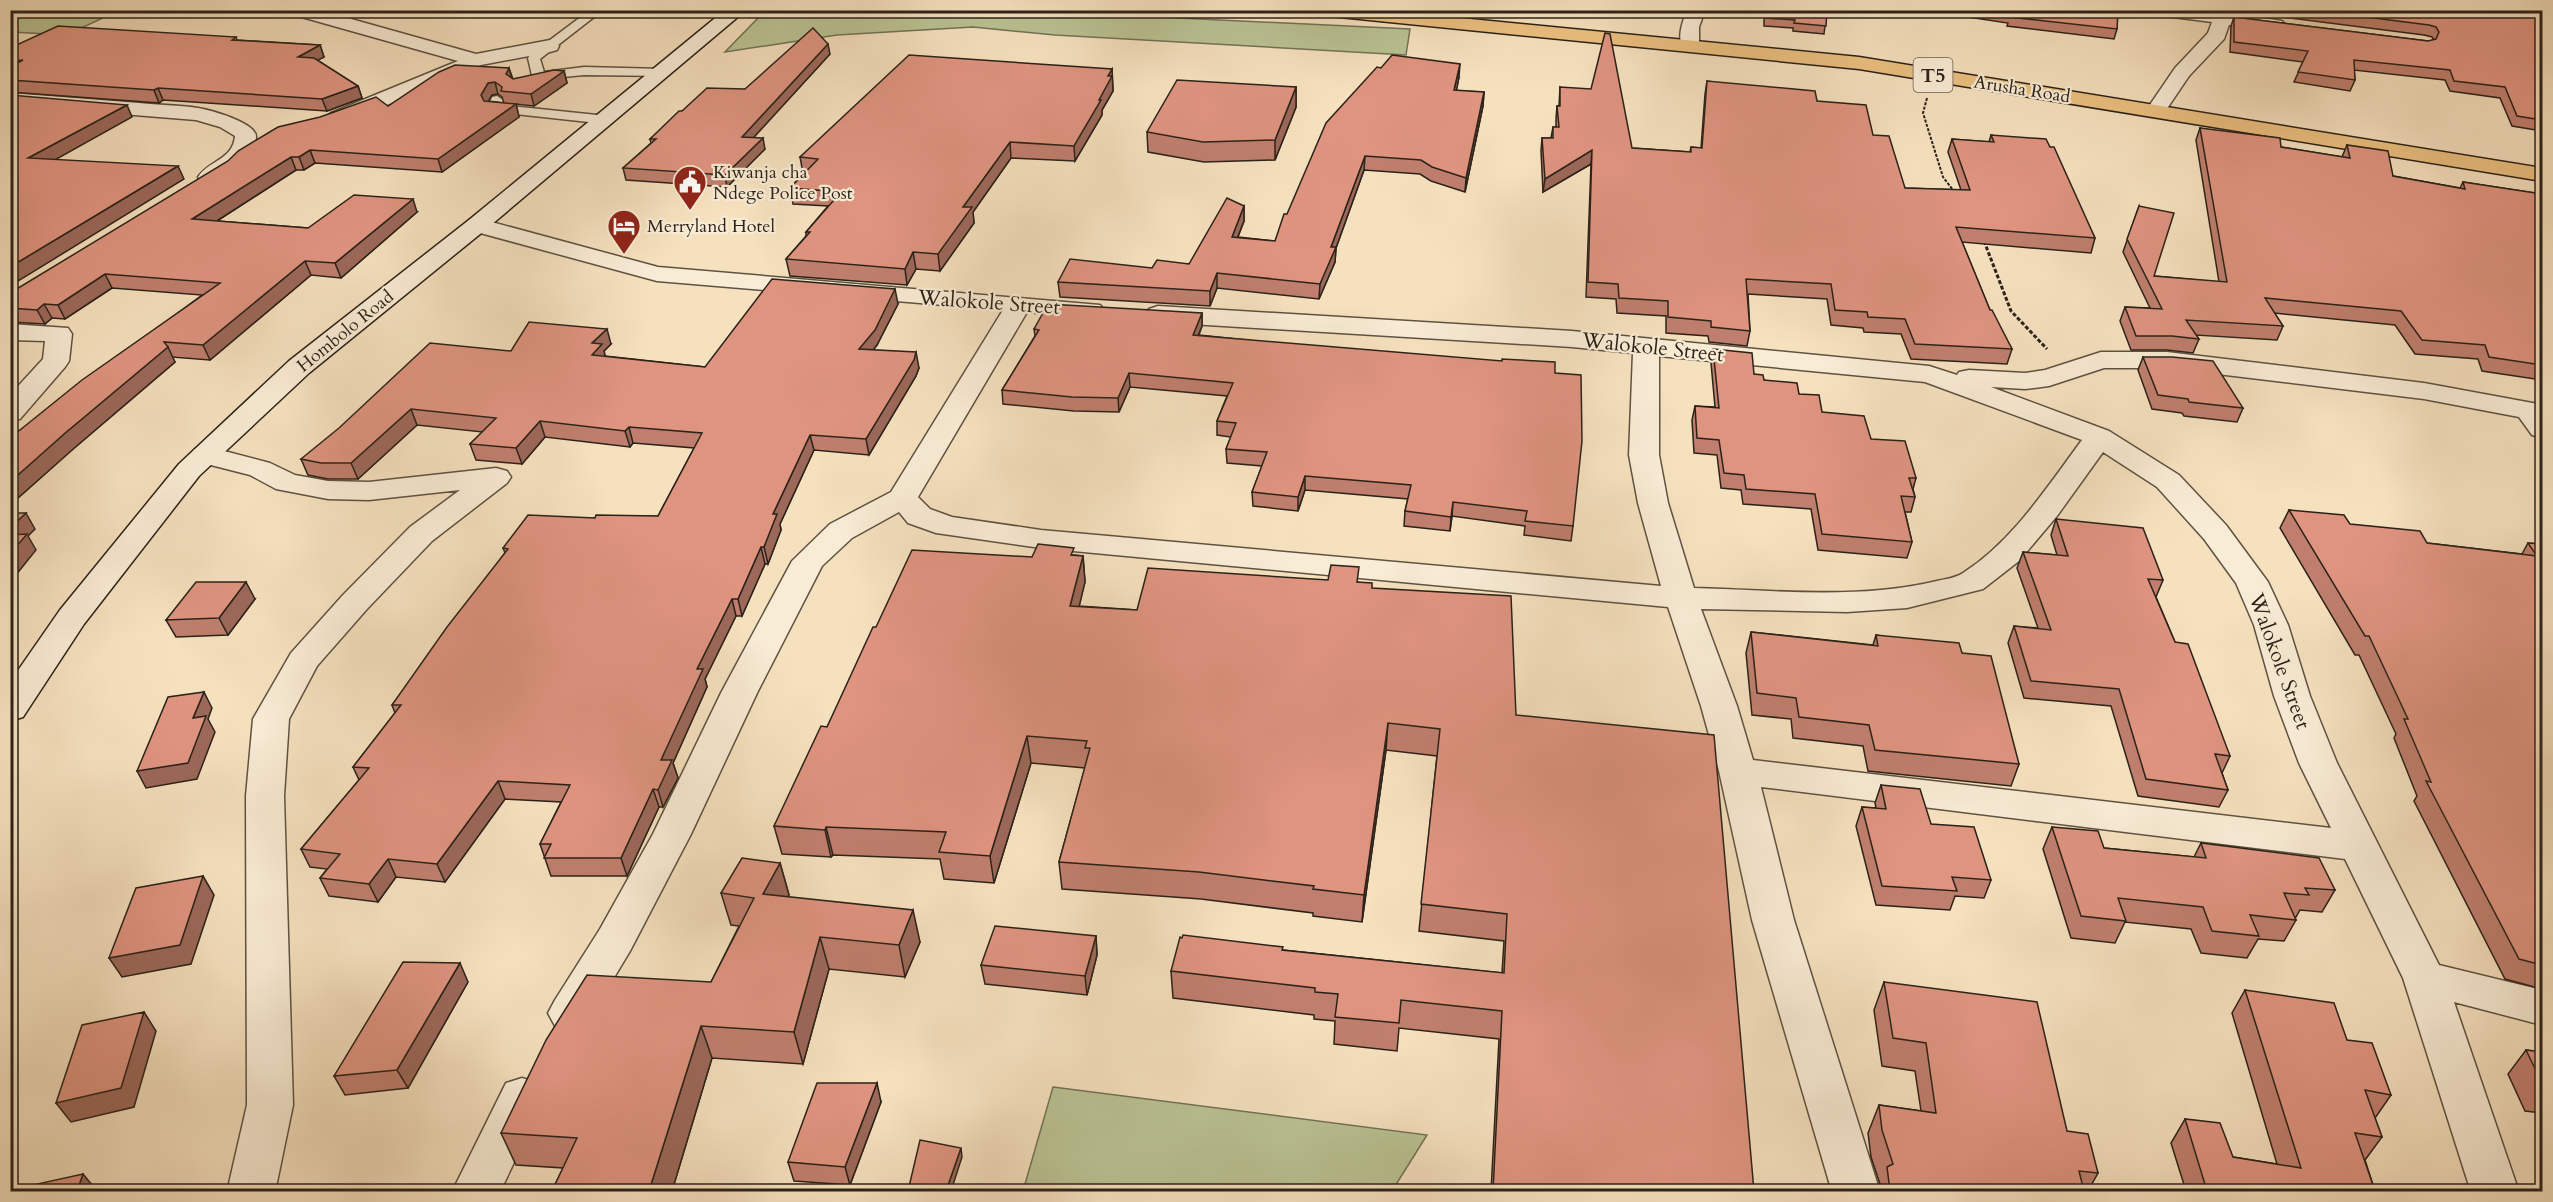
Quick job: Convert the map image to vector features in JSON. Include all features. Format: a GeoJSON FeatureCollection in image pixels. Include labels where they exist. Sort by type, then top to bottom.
{"type":"FeatureCollection","features":[{"type":"Feature","properties":{"kind":"highway","name":"Arusha Road"},"geometry":{"type":"LineString","coordinates":[[1319,10],[1365,12],[1848,62],[1933,74],[2542,175]]}},
{"type":"Feature","properties":{"kind":"street"},"geometry":{"type":"LineString","coordinates":[[297,10],[476,60]]}},
{"type":"Feature","properties":{"kind":"street","name":"Hombolo Road"},"geometry":{"type":"LineString","coordinates":[[10,709],[72,617],[189,470],[205,454],[299,367],[607,120],[737,10]]}},
{"type":"Feature","properties":{"kind":"street"},"geometry":{"type":"LineString","coordinates":[[1690,45],[1690,27],[1696,10]]}},
{"type":"Feature","properties":{"kind":"street"},"geometry":{"type":"LineString","coordinates":[[2157,10],[2291,24]]}},
{"type":"Feature","properties":{"kind":"street"},"geometry":{"type":"LineString","coordinates":[[2155,112],[2182,72],[2217,35],[2222,18]]}},
{"type":"Feature","properties":{"kind":"street"},"geometry":{"type":"LineString","coordinates":[[317,124],[385,99],[476,60],[550,46]]}},
{"type":"Feature","properties":{"kind":"street"},"geometry":{"type":"LineString","coordinates":[[10,99],[198,114],[227,123],[256,138],[224,167],[187,190]]}},
{"type":"Feature","properties":{"kind":"street","name":"Walokole Street"},"geometry":{"type":"LineString","coordinates":[[477,225],[657,274],[1019,305],[1572,339],[1929,374],[2099,437],[2168,481],[2215,532],[2252,582],[2271,625],[2292,696],[2318,763],[2424,978],[2495,1191]]}},
{"type":"Feature","properties":{"kind":"street"},"geometry":{"type":"LineString","coordinates":[[476,1191],[544,1055],[615,940],[672,834],[739,693],[808,561],[841,531],[902,498],[1019,305]]}},
{"type":"Feature","properties":{"kind":"street"},"geometry":{"type":"LineString","coordinates":[[10,332],[58,334],[56,361],[10,413]]}},
{"type":"Feature","properties":{"kind":"street"},"geometry":{"type":"LineString","coordinates":[[1646,346],[1644,455],[1653,503],[1681,598],[1719,706],[1773,920],[1856,1191]]}},
{"type":"Feature","properties":{"kind":"street"},"geometry":{"type":"LineString","coordinates":[[1929,374],[2025,381],[2049,378],[2101,360],[2167,360],[2424,391],[2528,410],[2542,429]]}},
{"type":"Feature","properties":{"kind":"street"},"geometry":{"type":"LineString","coordinates":[[902,498],[919,516],[947,526],[1041,539],[1681,598],[1847,602],[1907,598],[1972,582],[2008,554],[2046,509],[2099,437]]}},
{"type":"Feature","properties":{"kind":"street"},"geometry":{"type":"LineString","coordinates":[[205,454],[260,469],[287,483],[328,490],[369,491],[496,477],[421,534],[355,602],[303,661],[271,719],[265,796],[270,1105],[251,1191]]}},
{"type":"Feature","properties":{"kind":"street"},"geometry":{"type":"LineString","coordinates":[[1737,771],[2358,846]]}},
{"type":"Feature","properties":{"kind":"street"},"geometry":{"type":"LineString","coordinates":[[2424,978],[2542,1007]]}},
{"type":"Feature","properties":{"kind":"lane"},"geometry":{"type":"LineString","coordinates":[[598,10],[534,58],[533,79],[584,71],[663,73]]}},
{"type":"Feature","properties":{"kind":"lane"},"geometry":{"type":"LineString","coordinates":[[497,100],[493,108],[519,113],[607,120]]}},
{"type":"Feature","properties":{"kind":"path"},"geometry":{"type":"LineString","coordinates":[[1933,74],[1923,113],[1943,177],[1962,201]]}},
{"type":"Feature","properties":{"kind":"path"},"geometry":{"type":"LineString","coordinates":[[1983,238],[2011,311],[2069,371]]}},
{"type":"Feature","properties":{"kind":"green space"},"geometry":{"type":"Polygon","coordinates":[[[783,10],[1030,11],[1410,29],[1406,55],[1055,35],[973,27],[837,35],[725,52],[760,16],[783,10]]]}},
{"type":"Feature","properties":{"kind":"green space"},"geometry":{"type":"Polygon","coordinates":[[[10,11],[118,11],[66,35],[11,32],[10,11]]]}},
{"type":"Feature","properties":{"kind":"green space"},"geometry":{"type":"Polygon","coordinates":[[[1053,1087],[1427,1135],[1392,1191],[1023,1191],[1053,1087]]]}},
{"type":"Feature","properties":{"kind":"building"},"geometry":{"type":"Polygon","coordinates":[[[1765,10],[1827,10],[1826,26],[1794,23],[1795,20],[1765,18],[1765,10]]]}},
{"type":"Feature","properties":{"kind":"building"},"geometry":{"type":"Polygon","coordinates":[[[1990,10],[2118,10],[2117,29],[2009,17],[2010,13],[1990,10]]]}},
{"type":"Feature","properties":{"kind":"building"},"geometry":{"type":"Polygon","coordinates":[[[2311,10],[2513,10],[2537,15],[2542,21],[2542,120],[2517,116],[2505,87],[2454,81],[2450,70],[2354,60],[2355,80],[2298,72],[2308,51],[2234,42],[2234,17],[2428,41],[2436,39],[2439,32],[2436,27],[2429,25],[2311,10]]]}},
{"type":"Feature","properties":{"kind":"building"},"geometry":{"type":"Polygon","coordinates":[[[58,26],[236,37],[232,40],[320,45],[298,57],[314,58],[358,86],[322,99],[10,80],[10,67],[23,60],[10,61],[10,48],[58,26]]]}},
{"type":"Feature","properties":{"kind":"building"},"geometry":{"type":"Polygon","coordinates":[[[813,28],[828,44],[742,137],[763,138],[725,175],[623,168],[656,139],[650,139],[679,111],[682,111],[707,88],[745,89],[813,28]]]}},
{"type":"Feature","properties":{"kind":"building"},"geometry":{"type":"Polygon","coordinates":[[[1605,33],[1610,34],[1632,148],[1691,152],[1691,147],[1702,148],[1707,81],[1815,91],[1817,101],[1866,105],[1873,135],[1889,136],[1905,188],[1970,190],[1952,139],[1994,142],[1991,135],[2046,139],[2050,147],[2054,147],[2095,238],[1956,227],[1990,310],[2012,349],[1915,344],[1905,319],[1868,317],[1867,312],[1835,310],[1831,284],[1746,279],[1750,331],[1711,327],[1711,321],[1668,317],[1668,301],[1619,298],[1618,284],[1588,282],[1592,150],[1545,179],[1542,138],[1553,138],[1553,127],[1559,127],[1557,106],[1560,106],[1560,87],[1591,89],[1605,33]]]}},
{"type":"Feature","properties":{"kind":"building"},"geometry":{"type":"Polygon","coordinates":[[[909,55],[1112,69],[1108,76],[1112,76],[1074,146],[1010,142],[963,207],[972,207],[938,254],[913,252],[905,269],[786,259],[841,192],[790,188],[818,159],[800,157],[909,55]]]}},
{"type":"Feature","properties":{"kind":"building"},"geometry":{"type":"Polygon","coordinates":[[[1392,55],[1460,64],[1454,90],[1484,92],[1466,178],[1432,167],[1421,160],[1365,156],[1331,247],[1336,247],[1320,284],[1217,273],[1210,291],[1058,282],[1070,259],[1152,268],[1157,260],[1189,264],[1227,198],[1244,206],[1232,237],[1275,241],[1284,214],[1287,214],[1326,123],[1377,67],[1381,68],[1392,55]]]}},
{"type":"Feature","properties":{"kind":"building"},"geometry":{"type":"Polygon","coordinates":[[[455,65],[509,68],[506,74],[513,79],[554,70],[564,71],[531,94],[501,91],[502,87],[495,82],[488,83],[481,95],[484,101],[516,104],[438,159],[310,150],[299,157],[291,157],[192,219],[308,228],[354,195],[413,199],[335,263],[305,261],[203,345],[164,342],[168,347],[10,482],[10,434],[15,434],[82,380],[220,283],[105,274],[58,305],[44,304],[37,310],[10,308],[10,293],[228,161],[238,151],[278,127],[320,117],[376,97],[388,106],[439,72],[455,65]]]}},
{"type":"Feature","properties":{"kind":"building"},"geometry":{"type":"Polygon","coordinates":[[[1177,80],[1296,87],[1275,140],[1203,142],[1147,132],[1177,80]]]}},
{"type":"Feature","properties":{"kind":"building"},"geometry":{"type":"Polygon","coordinates":[[[10,95],[127,105],[28,158],[178,166],[10,267],[10,95]]]}},
{"type":"Feature","properties":{"kind":"building"},"geometry":{"type":"Polygon","coordinates":[[[2200,128],[2280,138],[2281,147],[2350,158],[2347,145],[2388,151],[2393,176],[2465,189],[2463,182],[2542,194],[2542,365],[2489,357],[2485,345],[2422,340],[2401,311],[2265,298],[2283,326],[2186,320],[2199,339],[2136,336],[2125,307],[2162,309],[2127,239],[2139,206],[2174,213],[2154,276],[2227,282],[2200,128]]]}},
{"type":"Feature","properties":{"kind":"building"},"geometry":{"type":"Polygon","coordinates":[[[772,279],[895,289],[875,330],[859,349],[916,352],[914,360],[866,439],[810,435],[773,514],[777,514],[764,547],[761,547],[738,599],[732,599],[697,669],[703,669],[661,760],[672,760],[658,790],[653,789],[621,858],[544,858],[551,844],[540,844],[570,785],[498,781],[437,864],[388,859],[369,884],[320,878],[340,854],[301,849],[369,768],[353,767],[401,705],[392,705],[447,627],[508,549],[503,548],[528,515],[595,518],[596,515],[658,516],[702,433],[629,427],[625,431],[540,421],[516,448],[470,444],[496,418],[411,409],[351,463],[321,463],[301,459],[339,428],[430,343],[511,351],[529,322],[607,329],[592,343],[602,344],[592,355],[705,367],[772,279]]]}},
{"type":"Feature","properties":{"kind":"building"},"geometry":{"type":"Polygon","coordinates":[[[1048,304],[1202,313],[1193,335],[1502,361],[1502,359],[1555,362],[1555,373],[1581,375],[1582,441],[1573,526],[1525,521],[1527,511],[1453,502],[1451,517],[1405,511],[1411,485],[1305,476],[1298,497],[1252,492],[1267,452],[1226,449],[1236,423],[1217,421],[1233,383],[1129,373],[1118,398],[1072,397],[1002,390],[1039,330],[1034,329],[1048,304]]]}},
{"type":"Feature","properties":{"kind":"building"},"geometry":{"type":"Polygon","coordinates":[[[1713,349],[1752,353],[1754,374],[1763,375],[1764,380],[1797,383],[1799,394],[1819,395],[1822,412],[1864,416],[1871,439],[1905,441],[1916,478],[1909,478],[1915,497],[1901,496],[1912,542],[1822,534],[1815,494],[1746,489],[1744,475],[1724,473],[1719,440],[1697,438],[1695,406],[1719,408],[1713,349]]]}},
{"type":"Feature","properties":{"kind":"building"},"geometry":{"type":"Polygon","coordinates":[[[2143,357],[2213,361],[2243,408],[2189,402],[2188,399],[2158,395],[2143,357]]]}},
{"type":"Feature","properties":{"kind":"building"},"geometry":{"type":"Polygon","coordinates":[[[2289,510],[2344,515],[2350,524],[2420,531],[2427,543],[2537,556],[2528,543],[2542,544],[2542,965],[2519,959],[2426,781],[2431,782],[2404,719],[2408,719],[2369,636],[2365,636],[2289,510]]]}},
{"type":"Feature","properties":{"kind":"building"},"geometry":{"type":"Polygon","coordinates":[[[10,513],[26,513],[10,528],[10,513]]]}},
{"type":"Feature","properties":{"kind":"building"},"geometry":{"type":"Polygon","coordinates":[[[2056,519],[2143,528],[2163,580],[2148,579],[2175,642],[2188,644],[2230,756],[2215,754],[2228,790],[2146,779],[2119,689],[2031,681],[2014,626],[2051,630],[2023,552],[2068,556],[2056,519]]]}},
{"type":"Feature","properties":{"kind":"building"},"geometry":{"type":"Polygon","coordinates":[[[27,534],[10,554],[10,535],[27,534]]]}},
{"type":"Feature","properties":{"kind":"building"},"geometry":{"type":"Polygon","coordinates":[[[1038,544],[1074,548],[1071,555],[1083,556],[1070,606],[1137,610],[1148,568],[1328,580],[1331,565],[1359,567],[1357,582],[1372,583],[1372,588],[1511,596],[1516,715],[1714,735],[1754,1191],[1493,1191],[1502,1011],[1401,1000],[1399,1023],[1335,1017],[1338,994],[1315,992],[1315,988],[1171,971],[1180,937],[1182,938],[1183,935],[1283,947],[1282,950],[1504,973],[1507,914],[1421,904],[1440,729],[1388,723],[1364,895],[1313,889],[1314,886],[1199,872],[1059,862],[1090,748],[1085,748],[1087,741],[1027,736],[990,856],[939,852],[946,832],[826,827],[825,830],[774,826],[821,726],[827,727],[873,627],[876,627],[912,550],[1032,557],[1038,544]]]}},
{"type":"Feature","properties":{"kind":"building"},"geometry":{"type":"Polygon","coordinates":[[[196,582],[246,582],[219,618],[166,620],[196,582]]]}},
{"type":"Feature","properties":{"kind":"building"},"geometry":{"type":"Polygon","coordinates":[[[1751,632],[1878,646],[1876,635],[1959,643],[1962,653],[1991,656],[2019,764],[1875,750],[1869,725],[1799,717],[1796,698],[1757,693],[1751,632]]]}},
{"type":"Feature","properties":{"kind":"building"},"geometry":{"type":"Polygon","coordinates":[[[204,692],[193,718],[206,716],[188,763],[137,771],[168,697],[204,692]]]}},
{"type":"Feature","properties":{"kind":"building"},"geometry":{"type":"Polygon","coordinates":[[[1881,785],[1920,789],[1931,824],[1974,827],[1991,880],[1952,877],[1957,891],[1882,886],[1862,807],[1886,809],[1881,785]]]}},
{"type":"Feature","properties":{"kind":"building"},"geometry":{"type":"Polygon","coordinates":[[[2052,827],[2098,831],[2104,848],[2206,858],[2201,843],[2319,858],[2335,890],[2305,888],[2309,895],[2284,893],[2296,920],[2250,915],[2259,936],[2212,931],[2203,907],[2118,898],[2126,921],[2081,916],[2052,827]]]}},
{"type":"Feature","properties":{"kind":"building"},"geometry":{"type":"Polygon","coordinates":[[[742,858],[780,863],[763,894],[913,910],[899,945],[820,937],[794,1032],[701,1026],[649,1191],[552,1191],[577,1138],[501,1133],[546,1040],[587,975],[711,982],[754,898],[721,893],[742,858]]]}},
{"type":"Feature","properties":{"kind":"building"},"geometry":{"type":"Polygon","coordinates":[[[203,876],[180,945],[109,958],[136,888],[203,876]]]}},
{"type":"Feature","properties":{"kind":"building"},"geometry":{"type":"Polygon","coordinates":[[[995,926],[1096,936],[1085,976],[981,965],[995,926]]]}},
{"type":"Feature","properties":{"kind":"building"},"geometry":{"type":"Polygon","coordinates":[[[403,962],[460,963],[397,1070],[334,1076],[403,962]]]}},
{"type":"Feature","properties":{"kind":"building"},"geometry":{"type":"Polygon","coordinates":[[[1884,982],[2037,1002],[2067,1131],[2088,1134],[2098,1173],[2079,1171],[2084,1191],[1890,1191],[1887,1167],[1893,1164],[1882,1130],[1879,1105],[1936,1113],[1926,1043],[1893,1038],[1884,982]]]}},
{"type":"Feature","properties":{"kind":"building"},"geometry":{"type":"Polygon","coordinates":[[[2245,990],[2334,1003],[2347,1040],[2372,1043],[2391,1095],[2365,1090],[2382,1137],[2355,1133],[2375,1191],[2207,1191],[2185,1119],[2220,1123],[2233,1157],[2301,1168],[2245,990]]]}},
{"type":"Feature","properties":{"kind":"building"},"geometry":{"type":"Polygon","coordinates":[[[144,1012],[121,1088],[56,1103],[82,1025],[144,1012]]]}},
{"type":"Feature","properties":{"kind":"building"},"geometry":{"type":"Polygon","coordinates":[[[2526,1050],[2542,1052],[2542,1083],[2526,1050]]]}},
{"type":"Feature","properties":{"kind":"building"},"geometry":{"type":"Polygon","coordinates":[[[817,1083],[877,1083],[845,1167],[788,1162],[817,1083]]]}},
{"type":"Feature","properties":{"kind":"building"},"geometry":{"type":"Polygon","coordinates":[[[920,1140],[961,1148],[946,1191],[908,1191],[920,1140]]]}},
{"type":"Feature","properties":{"kind":"building"},"geometry":{"type":"Polygon","coordinates":[[[83,1174],[77,1191],[10,1191],[10,1190],[83,1174]]]}},
{"type":"Feature","properties":{"kind":"place","name":"Kiwanja cha Ndege Police Post"},"geometry":{"type":"Point","coordinates":[690,211]}},
{"type":"Feature","properties":{"kind":"place","name":"Merryland Hotel"},"geometry":{"type":"Point","coordinates":[624,255]}}]}
